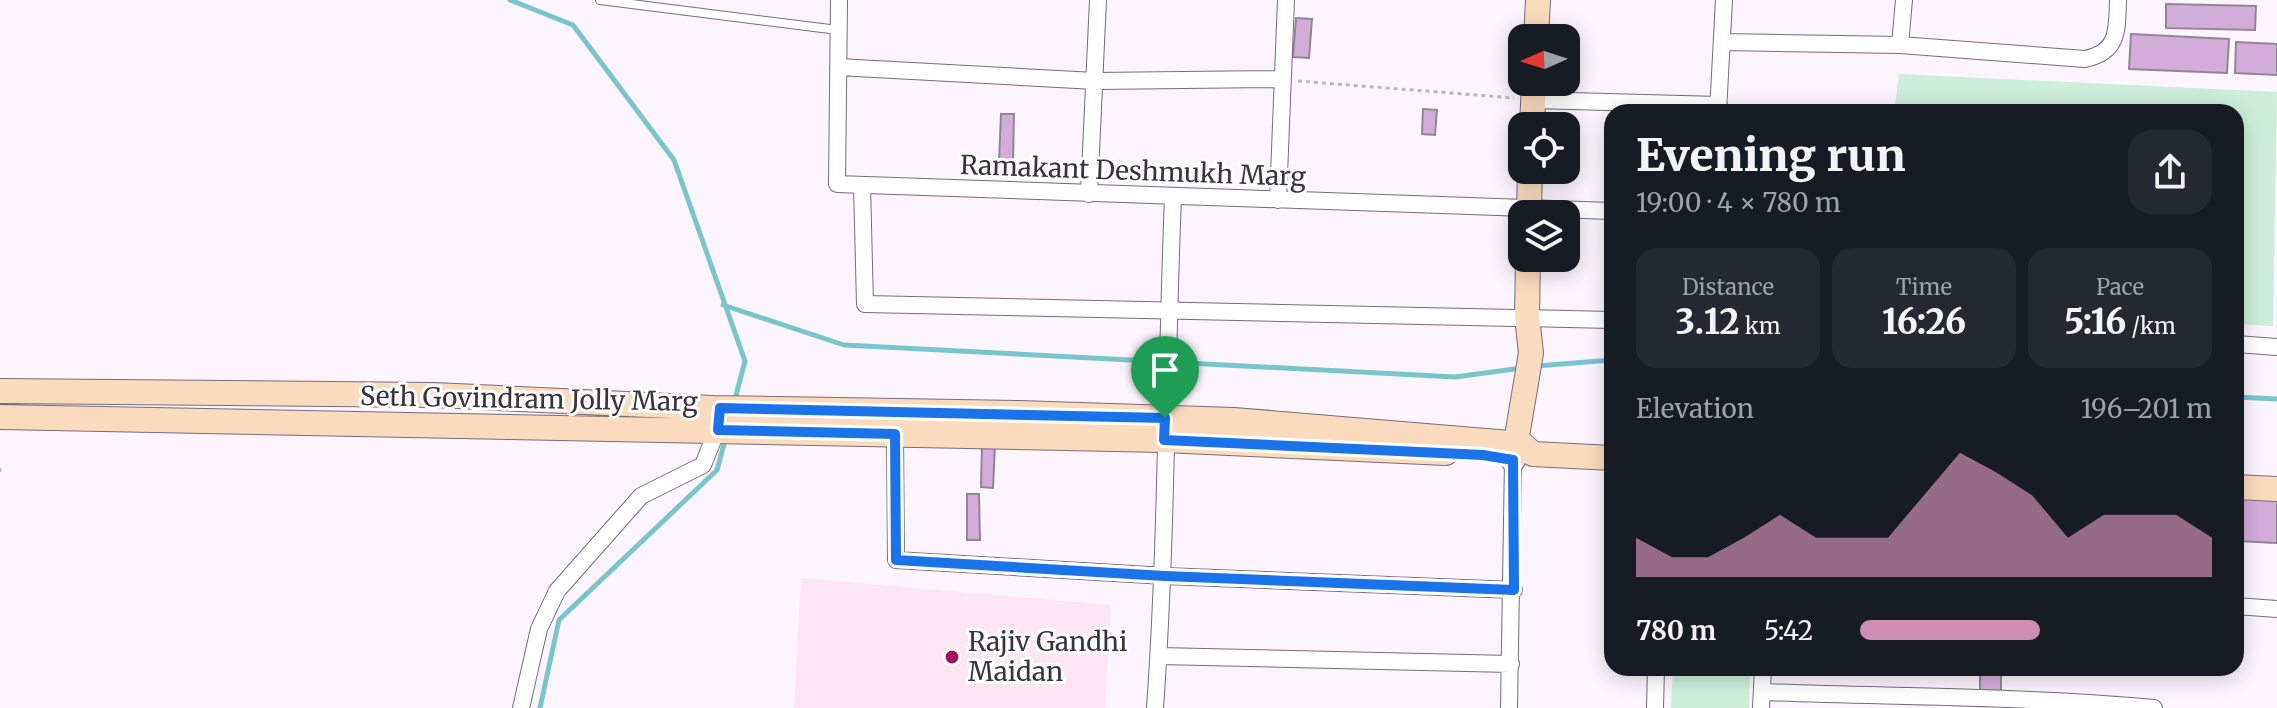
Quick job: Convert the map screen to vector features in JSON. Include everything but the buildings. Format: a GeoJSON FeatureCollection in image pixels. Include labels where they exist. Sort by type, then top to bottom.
{"type":"FeatureCollection","features":[{"type":"Feature","properties":{"kind":"street"},"geometry":{"type":"LineString","coordinates":[[839,0],[837,184],[862,185],[865,304],[1167,320],[1527,317],[1604,320]]}},
{"type":"Feature","properties":{"kind":"street"},"geometry":{"type":"LineString","coordinates":[[1089,194],[1098,0]]}},
{"type":"Feature","properties":{"kind":"street"},"geometry":{"type":"LineString","coordinates":[[1278,200],[1286,0]]}},
{"type":"Feature","properties":{"kind":"street"},"geometry":{"type":"LineString","coordinates":[[1537,24],[1538,0]]}},
{"type":"Feature","properties":{"kind":"street"},"geometry":{"type":"LineString","coordinates":[[1718,104],[1724,0]]}},
{"type":"Feature","properties":{"kind":"street"},"geometry":{"type":"LineString","coordinates":[[1900,45],[1904,0]]}},
{"type":"Feature","properties":{"kind":"street"},"geometry":{"type":"LineString","coordinates":[[1723,42],[1900,45],[2085,59],[2103,55],[2111,47],[2118,0]]}},
{"type":"Feature","properties":{"kind":"street"},"geometry":{"type":"LineString","coordinates":[[838,67],[1095,81],[1282,79]]}},
{"type":"Feature","properties":{"kind":"street"},"geometry":{"type":"LineString","coordinates":[[1580,96],[1667,104]]}},
{"type":"Feature","properties":{"kind":"street","name":"Ramakant Deshmukh Marg"},"geometry":{"type":"LineString","coordinates":[[862,185],[1508,211]]}},
{"type":"Feature","properties":{"kind":"street"},"geometry":{"type":"LineString","coordinates":[[1155,708],[1165,576],[1167,320],[1173,197]]}},
{"type":"Feature","properties":{"kind":"street","name":"Ramakant Deshmukh Marg"},"geometry":{"type":"LineString","coordinates":[[1580,211],[1604,211]]}},
{"type":"Feature","properties":{"kind":"street"},"geometry":{"type":"LineString","coordinates":[[1509,708],[1520,452],[1531,353],[1527,317],[1528,272]]}},
{"type":"Feature","properties":{"kind":"street"},"geometry":{"type":"LineString","coordinates":[[2244,345],[2277,347]]}},
{"type":"Feature","properties":{"kind":"street"},"geometry":{"type":"LineString","coordinates":[[0,391],[434,395],[722,419],[703,465],[641,496],[557,591],[539,629],[521,708]]}},
{"type":"Feature","properties":{"kind":"street","name":"Seth Govindram Jolly Marg"},"geometry":{"type":"LineString","coordinates":[[0,417],[722,419],[895,434],[1165,429],[1483,455],[1520,452],[1604,457]]}},
{"type":"Feature","properties":{"kind":"street"},"geometry":{"type":"LineString","coordinates":[[761,420],[1165,429]]}},
{"type":"Feature","properties":{"kind":"street"},"geometry":{"type":"LineString","coordinates":[[895,434],[896,560],[1165,576],[1514,590]]}},
{"type":"Feature","properties":{"kind":"street"},"geometry":{"type":"LineString","coordinates":[[2244,487],[2277,489]]}},
{"type":"Feature","properties":{"kind":"street"},"geometry":{"type":"LineString","coordinates":[[2244,607],[2277,609]]}},
{"type":"Feature","properties":{"kind":"street"},"geometry":{"type":"LineString","coordinates":[[1159,656],[1511,664]]}},
{"type":"Feature","properties":{"kind":"street"},"geometry":{"type":"LineString","coordinates":[[1655,708],[1656,676]]}},
{"type":"Feature","properties":{"kind":"street"},"geometry":{"type":"LineString","coordinates":[[1762,676],[1761,700],[2042,698],[2154,708]]}},
{"type":"Feature","properties":{"kind":"lane"},"geometry":{"type":"LineString","coordinates":[[600,0],[839,30]]}},
{"type":"Feature","properties":{"kind":"path"},"geometry":{"type":"LineString","coordinates":[[1282,79],[1508,90]]}},
{"type":"Feature","properties":{"kind":"shaded area","name":"Rajiv Gandhi Maidan"},"geometry":{"type":"Polygon","coordinates":[[[801,578],[1111,605],[1105,708],[794,708],[801,578]]]}},
{"type":"Feature","properties":{"kind":"green space"},"geometry":{"type":"Polygon","coordinates":[[[1899,74],[2277,92],[2273,326],[2244,324],[2244,104],[1895,104],[1899,74]]]}},
{"type":"Feature","properties":{"kind":"green space"},"geometry":{"type":"Polygon","coordinates":[[[1673,676],[1750,676],[1749,708],[1671,708],[1673,676]]]}},
{"type":"Feature","properties":{"kind":"waterway"},"geometry":{"type":"LineString","coordinates":[[510,0],[573,25],[674,160],[745,361],[734,403]]}},
{"type":"Feature","properties":{"kind":"waterway"},"geometry":{"type":"LineString","coordinates":[[723,305],[844,345],[1455,377],[1522,368]]}},
{"type":"Feature","properties":{"kind":"waterway"},"geometry":{"type":"LineString","coordinates":[[1536,366],[1604,361]]}},
{"type":"Feature","properties":{"kind":"waterway"},"geometry":{"type":"LineString","coordinates":[[2244,397],[2277,399]]}},
{"type":"Feature","properties":{"kind":"waterway"},"geometry":{"type":"LineString","coordinates":[[540,708],[559,620],[717,470],[725,440]]}},
{"type":"Feature","properties":{"kind":"place","name":"Rajiv Gandhi Maidan"},"geometry":{"type":"Point","coordinates":[952,657]}},
{"type":"Feature","properties":{"kind":"route"},"geometry":{"type":"LineString","coordinates":[[720,408],[1165,418],[1164,440],[1483,455],[1513,460],[1514,590],[1165,576],[896,560],[895,434],[718,430],[720,408]]}}]}
